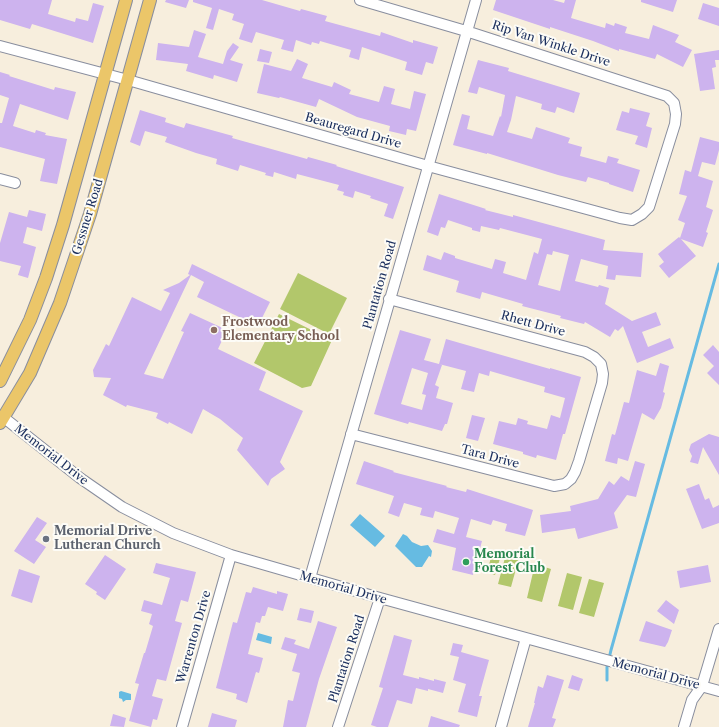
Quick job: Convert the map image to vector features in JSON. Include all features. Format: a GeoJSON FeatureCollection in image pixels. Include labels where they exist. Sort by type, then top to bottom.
{"type":"FeatureCollection","features":[{"type":"Feature","properties":{"kind":"main road","name":"Gessner Road"},"geometry":{"type":"LineString","coordinates":[[0,381],[30,320],[46,278],[65,218],[126,0]]}},
{"type":"Feature","properties":{"kind":"main road","name":"Gessner Road"},"geometry":{"type":"LineString","coordinates":[[1,418],[30,373],[60,303],[90,214],[150,0]]}},
{"type":"Feature","properties":{"kind":"street","name":"Rip Van Winkle Drive"},"geometry":{"type":"LineString","coordinates":[[360,0],[466,31],[667,96],[674,103],[676,114],[675,124],[664,160]]}},
{"type":"Feature","properties":{"kind":"street","name":"Plantation Road"},"geometry":{"type":"LineString","coordinates":[[310,578],[476,0]]}},
{"type":"Feature","properties":{"kind":"street","name":"Beauregard Drive"},"geometry":{"type":"LineString","coordinates":[[0,46],[128,80],[428,166],[620,218],[632,220],[642,214],[649,207],[664,160]]}},
{"type":"Feature","properties":{"kind":"street"},"geometry":{"type":"LineString","coordinates":[[0,179],[15,184]]}},
{"type":"Feature","properties":{"kind":"street","name":"Rhett Drive"},"geometry":{"type":"LineString","coordinates":[[389,299],[584,352],[594,357],[600,364],[603,374],[602,383],[588,430]]}},
{"type":"Feature","properties":{"kind":"street","name":"Memorial Drive"},"geometry":{"type":"LineString","coordinates":[[1,418],[80,478],[122,507],[173,533],[231,555],[310,578],[719,691]]}},
{"type":"Feature","properties":{"kind":"street","name":"Tara Drive"},"geometry":{"type":"LineString","coordinates":[[351,434],[554,486],[565,484],[571,479],[579,461],[588,430]]}},
{"type":"Feature","properties":{"kind":"street","name":"Warrenton Drive"},"geometry":{"type":"LineString","coordinates":[[182,727],[231,555]]}},
{"type":"Feature","properties":{"kind":"street","name":"Plantation Road"},"geometry":{"type":"LineString","coordinates":[[338,727],[380,598]]}},
{"type":"Feature","properties":{"kind":"street"},"geometry":{"type":"LineString","coordinates":[[684,727],[692,700],[702,686],[718,629]]}},
{"type":"Feature","properties":{"kind":"street"},"geometry":{"type":"LineString","coordinates":[[501,727],[526,638]]}},
{"type":"Feature","properties":{"kind":"green space"},"geometry":{"type":"Polygon","coordinates":[[[298,273],[347,298],[329,334],[280,309],[298,273]]]}},
{"type":"Feature","properties":{"kind":"green space"},"geometry":{"type":"Polygon","coordinates":[[[279,314],[332,340],[311,386],[302,388],[254,363],[279,314]]]}},
{"type":"Feature","properties":{"kind":"green space"},"geometry":{"type":"Polygon","coordinates":[[[493,550],[502,552],[495,575],[487,572],[493,550]]]}},
{"type":"Feature","properties":{"kind":"green space"},"geometry":{"type":"Polygon","coordinates":[[[506,554],[519,558],[511,587],[498,584],[506,554]]]}},
{"type":"Feature","properties":{"kind":"green space"},"geometry":{"type":"Polygon","coordinates":[[[535,564],[551,569],[542,602],[527,598],[535,564]]]}},
{"type":"Feature","properties":{"kind":"green space"},"geometry":{"type":"Polygon","coordinates":[[[567,573],[582,577],[573,610],[558,606],[567,573]]]}},
{"type":"Feature","properties":{"kind":"green space"},"geometry":{"type":"Polygon","coordinates":[[[589,579],[604,583],[594,617],[579,613],[589,579]]]}},
{"type":"Feature","properties":{"kind":"water"},"geometry":{"type":"Polygon","coordinates":[[[360,514],[385,536],[375,547],[350,525],[360,514]]]}},
{"type":"Feature","properties":{"kind":"water"},"geometry":{"type":"Polygon","coordinates":[[[403,534],[412,542],[421,546],[428,545],[432,551],[431,557],[429,556],[422,567],[416,567],[395,546],[403,534]]]}},
{"type":"Feature","properties":{"kind":"water"},"geometry":{"type":"Polygon","coordinates":[[[258,633],[272,637],[271,644],[256,640],[258,633]]]}},
{"type":"Feature","properties":{"kind":"water"},"geometry":{"type":"Polygon","coordinates":[[[121,691],[131,694],[131,700],[126,700],[123,702],[122,699],[119,698],[119,692],[121,691]]]}},
{"type":"Feature","properties":{"kind":"building"},"geometry":{"type":"Polygon","coordinates":[[[0,0],[52,0],[48,14],[75,22],[76,18],[88,21],[93,3],[104,6],[93,43],[32,24],[30,29],[0,20],[0,0]]]}},
{"type":"Feature","properties":{"kind":"building"},"geometry":{"type":"Polygon","coordinates":[[[166,0],[189,0],[186,8],[165,2],[166,0]]]}},
{"type":"Feature","properties":{"kind":"building"},"geometry":{"type":"Polygon","coordinates":[[[193,0],[262,0],[300,11],[301,9],[327,16],[325,21],[380,36],[381,32],[413,43],[413,40],[438,47],[433,64],[426,62],[422,75],[405,70],[407,62],[362,47],[359,60],[349,57],[351,50],[320,41],[319,44],[312,42],[311,45],[296,40],[293,52],[281,49],[284,40],[256,32],[252,43],[239,39],[244,24],[232,20],[234,14],[219,9],[213,30],[206,28],[212,8],[193,2],[193,0]]]}},
{"type":"Feature","properties":{"kind":"building"},"geometry":{"type":"Polygon","coordinates":[[[496,0],[553,0],[564,3],[565,0],[576,0],[571,18],[605,28],[606,23],[614,26],[615,23],[627,27],[625,33],[649,39],[653,25],[679,35],[675,42],[692,50],[683,67],[657,54],[655,59],[619,49],[619,51],[550,27],[550,29],[493,10],[496,0]]]}},
{"type":"Feature","properties":{"kind":"building"},"geometry":{"type":"Polygon","coordinates":[[[641,0],[677,0],[673,12],[641,2],[641,0]]]}},
{"type":"Feature","properties":{"kind":"building"},"geometry":{"type":"Polygon","coordinates":[[[703,3],[719,8],[719,26],[698,19],[703,3]]]}},
{"type":"Feature","properties":{"kind":"building"},"geometry":{"type":"Polygon","coordinates":[[[194,30],[206,34],[198,57],[223,64],[227,51],[233,43],[239,47],[230,60],[243,64],[237,82],[214,75],[213,79],[186,71],[188,64],[156,60],[158,43],[189,47],[194,30]]]}},
{"type":"Feature","properties":{"kind":"building"},"geometry":{"type":"Polygon","coordinates":[[[260,49],[272,52],[269,63],[257,61],[260,49]]]}},
{"type":"Feature","properties":{"kind":"building"},"geometry":{"type":"Polygon","coordinates":[[[719,50],[719,60],[715,60],[716,67],[712,68],[715,89],[700,91],[694,54],[719,50]]]}},
{"type":"Feature","properties":{"kind":"building"},"geometry":{"type":"Polygon","coordinates":[[[297,59],[308,64],[302,78],[332,87],[334,82],[351,90],[349,94],[379,102],[384,86],[395,89],[391,104],[410,109],[414,91],[426,94],[416,131],[407,129],[406,135],[389,131],[390,126],[357,117],[319,99],[316,107],[280,97],[257,93],[264,64],[291,71],[297,59]]]}},
{"type":"Feature","properties":{"kind":"building"},"geometry":{"type":"Polygon","coordinates":[[[478,60],[509,68],[508,71],[580,93],[574,113],[557,107],[555,113],[541,109],[542,104],[516,96],[507,132],[532,139],[536,127],[570,138],[568,143],[582,147],[580,156],[606,163],[608,156],[619,159],[617,163],[640,170],[633,192],[588,177],[586,182],[487,153],[453,145],[462,114],[470,116],[467,129],[493,136],[500,116],[501,117],[505,95],[479,87],[477,94],[468,92],[478,60]]]}},
{"type":"Feature","properties":{"kind":"building"},"geometry":{"type":"Polygon","coordinates":[[[0,72],[54,90],[55,87],[76,92],[68,120],[20,104],[13,126],[35,133],[36,130],[46,133],[45,135],[67,139],[57,184],[40,181],[45,159],[0,147],[0,123],[2,123],[9,98],[0,95],[0,72]]]}},
{"type":"Feature","properties":{"kind":"building"},"geometry":{"type":"Polygon","coordinates":[[[630,108],[650,113],[646,126],[652,128],[647,148],[635,144],[638,136],[616,130],[622,111],[629,113],[630,108]]]}},
{"type":"Feature","properties":{"kind":"building"},"geometry":{"type":"Polygon","coordinates":[[[140,110],[166,118],[165,122],[184,128],[186,123],[233,136],[232,138],[307,159],[308,157],[337,165],[336,166],[404,187],[393,219],[384,216],[388,204],[370,198],[371,196],[355,191],[353,198],[343,195],[344,192],[337,190],[339,185],[297,174],[296,179],[274,172],[273,177],[265,175],[266,173],[240,165],[238,171],[216,164],[217,159],[165,142],[167,137],[145,131],[140,146],[130,142],[140,110]]]}},
{"type":"Feature","properties":{"kind":"building"},"geometry":{"type":"Polygon","coordinates":[[[700,137],[719,142],[719,150],[715,165],[702,162],[698,176],[713,181],[706,207],[713,210],[706,232],[708,233],[703,247],[681,239],[696,256],[669,278],[659,266],[664,262],[658,254],[679,237],[680,238],[685,223],[678,220],[687,196],[679,194],[685,170],[691,172],[700,137]]]}},
{"type":"Feature","properties":{"kind":"building"},"geometry":{"type":"Polygon","coordinates":[[[439,194],[486,209],[485,210],[513,217],[513,215],[605,240],[603,250],[643,253],[641,277],[616,275],[615,280],[606,279],[608,266],[581,259],[575,281],[598,287],[599,285],[609,288],[605,304],[632,321],[656,312],[661,325],[642,332],[648,347],[670,338],[674,348],[637,363],[623,326],[618,331],[615,329],[610,337],[585,322],[584,324],[560,318],[561,316],[522,306],[523,304],[482,292],[480,299],[456,292],[459,281],[423,270],[427,255],[441,260],[444,252],[455,256],[455,258],[492,269],[495,259],[506,262],[503,273],[526,280],[534,252],[538,254],[542,239],[500,228],[499,230],[481,226],[480,232],[448,220],[445,228],[441,227],[438,236],[427,232],[439,194]],[[553,251],[552,255],[547,254],[538,285],[560,291],[569,255],[553,251]]]}},
{"type":"Feature","properties":{"kind":"building"},"geometry":{"type":"Polygon","coordinates":[[[29,210],[46,214],[42,231],[27,227],[23,243],[36,247],[28,278],[18,275],[21,266],[0,261],[0,243],[9,212],[27,217],[29,210]]]}},
{"type":"Feature","properties":{"kind":"building"},"geometry":{"type":"Polygon","coordinates":[[[192,264],[270,302],[258,326],[197,297],[204,282],[191,275],[144,374],[163,379],[184,332],[181,331],[190,313],[227,330],[218,349],[266,372],[259,390],[303,411],[280,462],[285,469],[271,479],[268,486],[237,450],[243,438],[220,419],[203,409],[192,434],[169,422],[168,424],[156,418],[158,413],[127,405],[126,407],[103,395],[111,378],[94,377],[93,370],[106,344],[109,346],[132,297],[161,311],[170,293],[163,290],[179,283],[190,275],[188,274],[192,264]]]}},
{"type":"Feature","properties":{"kind":"building"},"geometry":{"type":"Polygon","coordinates":[[[400,330],[431,339],[424,360],[442,365],[435,385],[439,387],[436,398],[453,403],[447,424],[445,424],[442,431],[409,422],[408,424],[374,414],[400,330]],[[412,368],[401,404],[422,410],[426,395],[422,394],[428,373],[412,368]]]}},
{"type":"Feature","properties":{"kind":"building"},"geometry":{"type":"Polygon","coordinates":[[[446,339],[581,377],[556,460],[537,455],[536,458],[523,454],[523,452],[493,444],[499,421],[516,425],[518,418],[528,421],[527,424],[547,429],[551,415],[560,418],[565,398],[544,392],[545,387],[490,371],[489,376],[479,373],[474,392],[461,389],[466,371],[439,364],[446,339]]]}},
{"type":"Feature","properties":{"kind":"building"},"geometry":{"type":"Polygon","coordinates":[[[713,345],[719,352],[719,385],[707,373],[714,366],[703,355],[713,345]]]}},
{"type":"Feature","properties":{"kind":"building"},"geometry":{"type":"Polygon","coordinates":[[[660,363],[669,366],[661,408],[654,420],[642,413],[628,461],[618,458],[617,464],[605,461],[612,434],[615,435],[624,402],[629,403],[637,370],[656,376],[660,363]]]}},
{"type":"Feature","properties":{"kind":"building"},"geometry":{"type":"Polygon","coordinates":[[[472,415],[485,418],[478,441],[466,438],[472,415]]]}},
{"type":"Feature","properties":{"kind":"building"},"geometry":{"type":"Polygon","coordinates":[[[709,434],[719,437],[719,475],[703,447],[698,464],[690,462],[692,456],[689,450],[691,444],[709,434]]]}},
{"type":"Feature","properties":{"kind":"building"},"geometry":{"type":"Polygon","coordinates":[[[364,461],[394,471],[393,472],[466,492],[467,489],[533,510],[525,536],[505,531],[507,524],[493,520],[491,525],[471,519],[466,537],[482,541],[473,575],[452,570],[456,548],[433,542],[437,529],[454,534],[459,518],[435,511],[433,518],[420,515],[422,508],[404,503],[399,517],[388,513],[394,496],[356,484],[364,461]]]}},
{"type":"Feature","properties":{"kind":"building"},"geometry":{"type":"Polygon","coordinates":[[[635,461],[645,464],[636,497],[627,495],[614,513],[618,528],[578,539],[575,528],[542,533],[540,515],[571,511],[570,506],[598,499],[609,481],[614,485],[621,476],[629,481],[635,461]]]}},
{"type":"Feature","properties":{"kind":"building"},"geometry":{"type":"Polygon","coordinates":[[[699,484],[705,500],[709,498],[713,508],[719,505],[719,523],[702,529],[686,489],[699,484]]]}},
{"type":"Feature","properties":{"kind":"building"},"geometry":{"type":"Polygon","coordinates":[[[37,517],[47,523],[35,540],[46,547],[34,564],[14,551],[37,517]]]}},
{"type":"Feature","properties":{"kind":"building"},"geometry":{"type":"Polygon","coordinates":[[[105,555],[126,569],[105,600],[96,594],[97,592],[85,584],[105,555]]]}},
{"type":"Feature","properties":{"kind":"building"},"geometry":{"type":"Polygon","coordinates":[[[156,563],[196,572],[188,602],[181,600],[175,621],[182,623],[166,681],[157,679],[152,696],[163,699],[157,720],[153,719],[151,727],[129,721],[139,684],[135,683],[153,626],[149,624],[152,614],[141,611],[144,600],[162,605],[170,578],[153,573],[156,563]]]}},
{"type":"Feature","properties":{"kind":"building"},"geometry":{"type":"Polygon","coordinates":[[[708,565],[711,582],[680,588],[677,571],[708,565]]]}},
{"type":"Feature","properties":{"kind":"building"},"geometry":{"type":"Polygon","coordinates":[[[19,569],[40,576],[32,603],[11,596],[19,569]]]}},
{"type":"Feature","properties":{"kind":"building"},"geometry":{"type":"Polygon","coordinates":[[[253,587],[277,594],[277,591],[288,594],[283,611],[268,607],[265,616],[262,616],[260,623],[256,622],[248,654],[263,658],[259,673],[256,672],[247,703],[236,699],[237,694],[216,688],[233,622],[237,623],[246,592],[251,593],[253,587]]]}},
{"type":"Feature","properties":{"kind":"building"},"geometry":{"type":"Polygon","coordinates":[[[666,600],[679,610],[674,624],[657,611],[666,600]]]}},
{"type":"Feature","properties":{"kind":"building"},"geometry":{"type":"Polygon","coordinates":[[[300,608],[314,611],[311,623],[297,620],[300,608]]]}},
{"type":"Feature","properties":{"kind":"building"},"geometry":{"type":"Polygon","coordinates":[[[318,621],[337,627],[319,679],[306,727],[283,727],[288,700],[293,701],[300,673],[292,671],[297,654],[281,649],[285,637],[296,640],[294,644],[309,649],[318,621]]]}},
{"type":"Feature","properties":{"kind":"building"},"geometry":{"type":"Polygon","coordinates":[[[646,621],[672,630],[665,647],[639,641],[646,621]]]}},
{"type":"Feature","properties":{"kind":"building"},"geometry":{"type":"Polygon","coordinates":[[[394,635],[412,640],[403,675],[419,679],[419,677],[434,681],[434,679],[446,682],[443,693],[428,689],[428,691],[416,688],[412,704],[397,700],[388,727],[377,727],[371,725],[383,688],[379,687],[394,635]]]}},
{"type":"Feature","properties":{"kind":"building"},"geometry":{"type":"Polygon","coordinates":[[[453,643],[463,645],[461,652],[489,660],[479,696],[482,696],[477,717],[458,712],[466,684],[453,680],[459,657],[450,655],[453,643]]]}},
{"type":"Feature","properties":{"kind":"building"},"geometry":{"type":"Polygon","coordinates":[[[547,675],[564,680],[552,718],[556,719],[553,727],[528,727],[538,686],[543,688],[547,675]]]}},
{"type":"Feature","properties":{"kind":"building"},"geometry":{"type":"Polygon","coordinates":[[[572,675],[583,679],[579,691],[568,688],[572,675]]]}},
{"type":"Feature","properties":{"kind":"building"},"geometry":{"type":"Polygon","coordinates":[[[212,713],[237,720],[235,727],[208,727],[212,713]]]}},
{"type":"Feature","properties":{"kind":"building"},"geometry":{"type":"Polygon","coordinates":[[[113,714],[126,718],[124,727],[110,726],[113,714]]]}},
{"type":"Feature","properties":{"kind":"building"},"geometry":{"type":"Polygon","coordinates":[[[431,716],[460,725],[459,727],[428,727],[431,716]]]}},
{"type":"Feature","properties":{"kind":"waterway"},"geometry":{"type":"LineString","coordinates":[[607,680],[607,667],[611,650],[719,264]]}},
{"type":"Feature","properties":{"kind":"place","name":"Frostwood Elementary School"},"geometry":{"type":"Point","coordinates":[214,330]}},
{"type":"Feature","properties":{"kind":"place","name":"Memorial Drive Lutheran Church"},"geometry":{"type":"Point","coordinates":[46,539]}},
{"type":"Feature","properties":{"kind":"place","name":"Memorial Forest Club"},"geometry":{"type":"Point","coordinates":[466,562]}}]}
